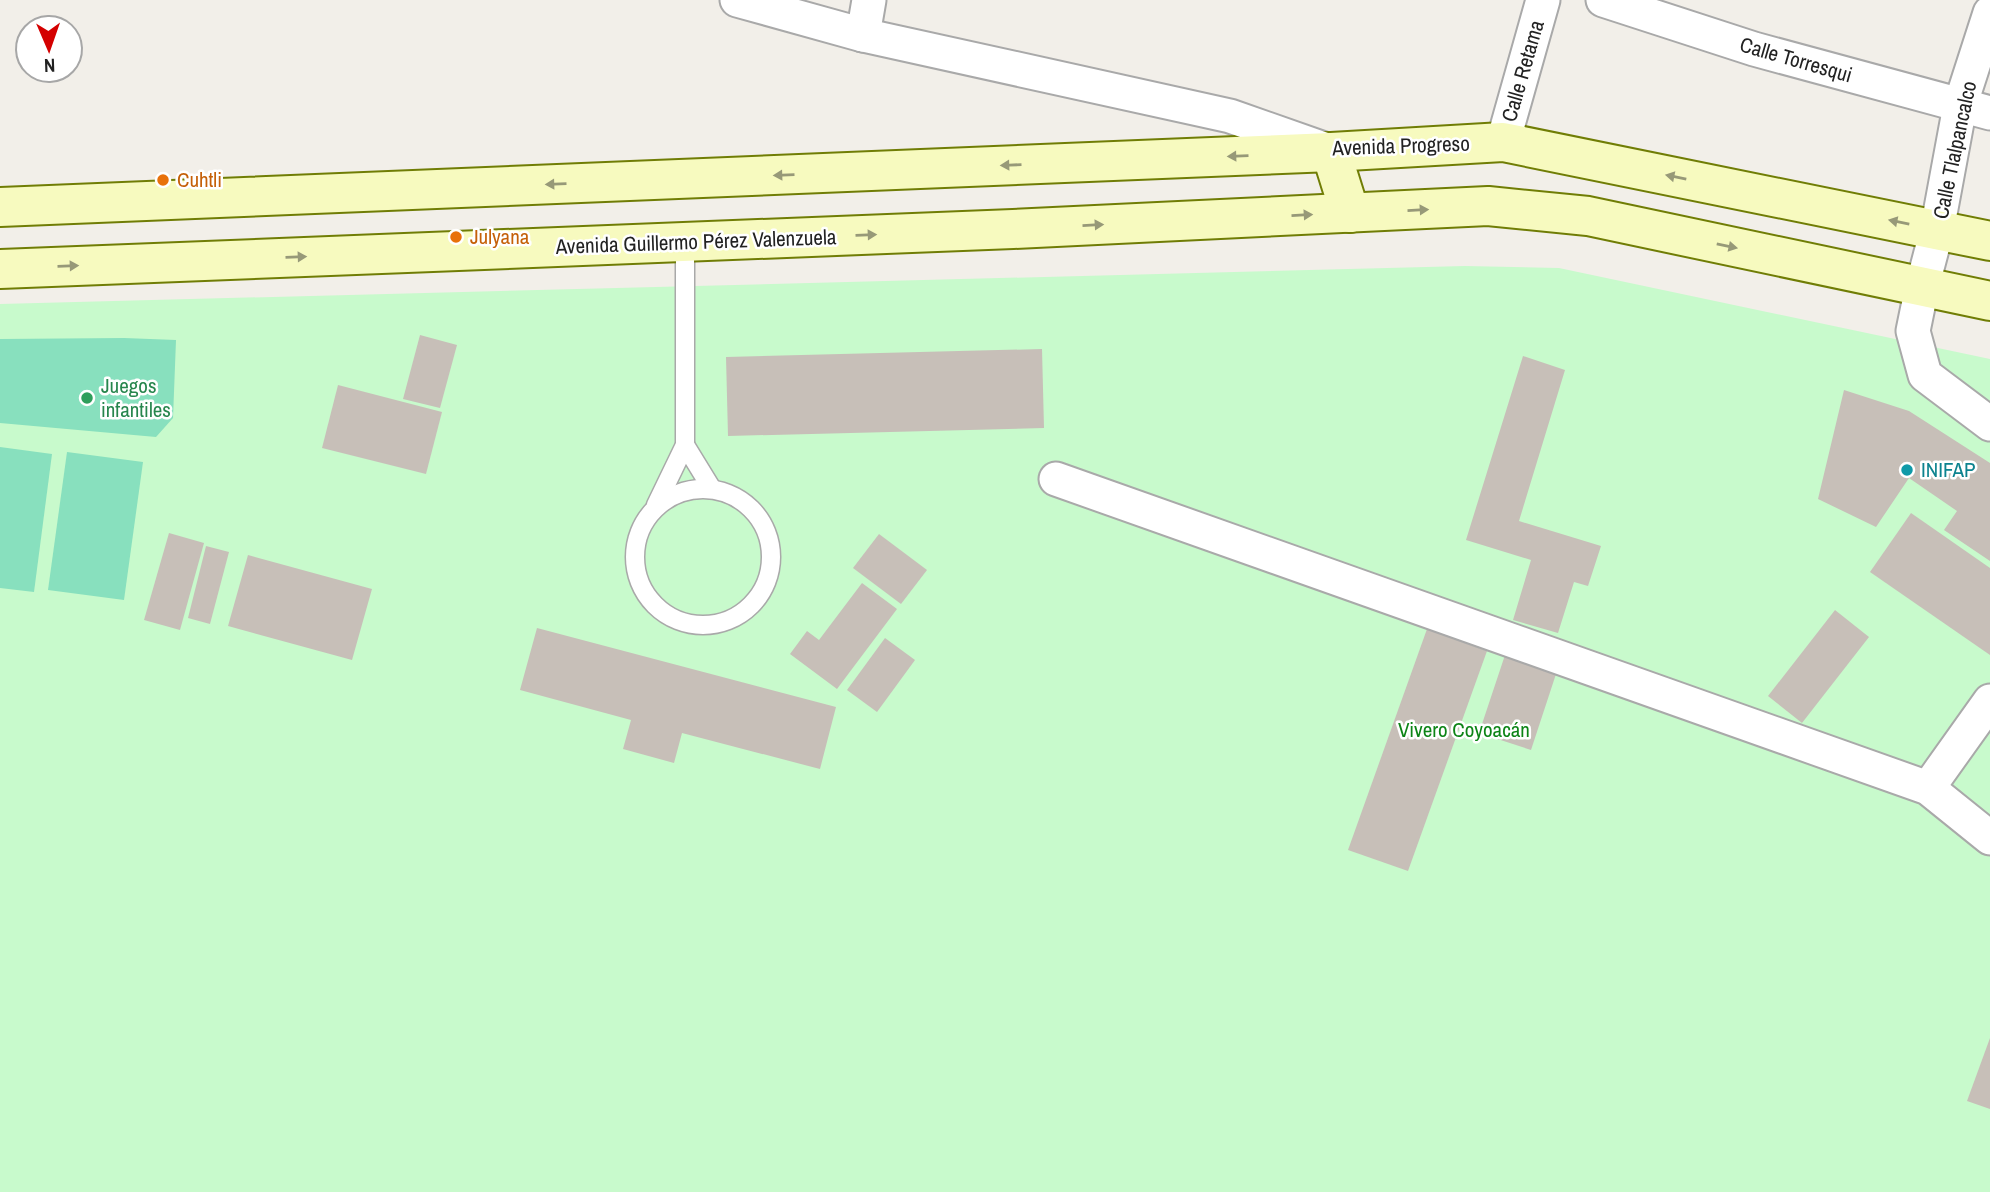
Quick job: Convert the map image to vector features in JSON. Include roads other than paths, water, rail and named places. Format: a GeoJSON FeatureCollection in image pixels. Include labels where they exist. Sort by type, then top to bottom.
{"type":"FeatureCollection","features":[{"type":"Feature","properties":{"kind":"street","name":"Avenida Progreso"},"geometry":{"type":"LineString","coordinates":[[737,0],[863,35],[1230,116],[1331,152],[1503,142],[1990,241]]}},
{"type":"Feature","properties":{"kind":"street"},"geometry":{"type":"LineString","coordinates":[[863,35],[869,0]]}},
{"type":"Feature","properties":{"kind":"street","name":"Calle Retama"},"geometry":{"type":"LineString","coordinates":[[1503,142],[1543,0]]}},
{"type":"Feature","properties":{"kind":"street","name":"Calle Torresqui"},"geometry":{"type":"LineString","coordinates":[[1603,0],[1754,48],[1975,109]]}},
{"type":"Feature","properties":{"kind":"street","name":"Calle Tlalpancalco"},"geometry":{"type":"LineString","coordinates":[[1990,13],[1975,109],[1937,230],[1913,331],[1925,375],[1990,424]]}},
{"type":"Feature","properties":{"kind":"street"},"geometry":{"type":"LineString","coordinates":[[0,207],[1331,152],[1350,213],[1488,206],[1588,216],[1990,302]]}},
{"type":"Feature","properties":{"kind":"street","name":"Avenida Guillermo Pérez Valenzuela"},"geometry":{"type":"LineString","coordinates":[[0,269],[1350,213]]}},
{"type":"Feature","properties":{"kind":"street"},"geometry":{"type":"LineString","coordinates":[[1056,478],[1928,788],[1990,838]]}},
{"type":"Feature","properties":{"kind":"street"},"geometry":{"type":"LineString","coordinates":[[1928,788],[1990,701]]}},
{"type":"Feature","properties":{"kind":"lane"},"geometry":{"type":"LineString","coordinates":[[653,510],[670,497],[690,490],[712,489],[732,495],[751,507],[764,524],[771,544],[772,565],[766,585],[753,603],[737,617],[716,624],[695,624],[675,619],[657,607],[643,590],[636,569],[635,548],[641,528],[653,510],[685,445],[685,242]]}},
{"type":"Feature","properties":{"kind":"lane"},"geometry":{"type":"LineString","coordinates":[[685,445],[712,489]]}},
{"type":"Feature","properties":{"kind":"place","name":"Cuhtli"},"geometry":{"type":"Point","coordinates":[163,180]}},
{"type":"Feature","properties":{"kind":"place","name":"Julyana"},"geometry":{"type":"Point","coordinates":[456,237]}},
{"type":"Feature","properties":{"kind":"place","name":"Juegos infantiles"},"geometry":{"type":"Point","coordinates":[87,398]}},
{"type":"Feature","properties":{"kind":"place","name":"INIFAP"},"geometry":{"type":"Point","coordinates":[1907,470]}},
{"type":"Feature","properties":{"kind":"park label","name":"Vivero Coyoacán"},"geometry":{"type":"Point","coordinates":[1464,730]}}]}
